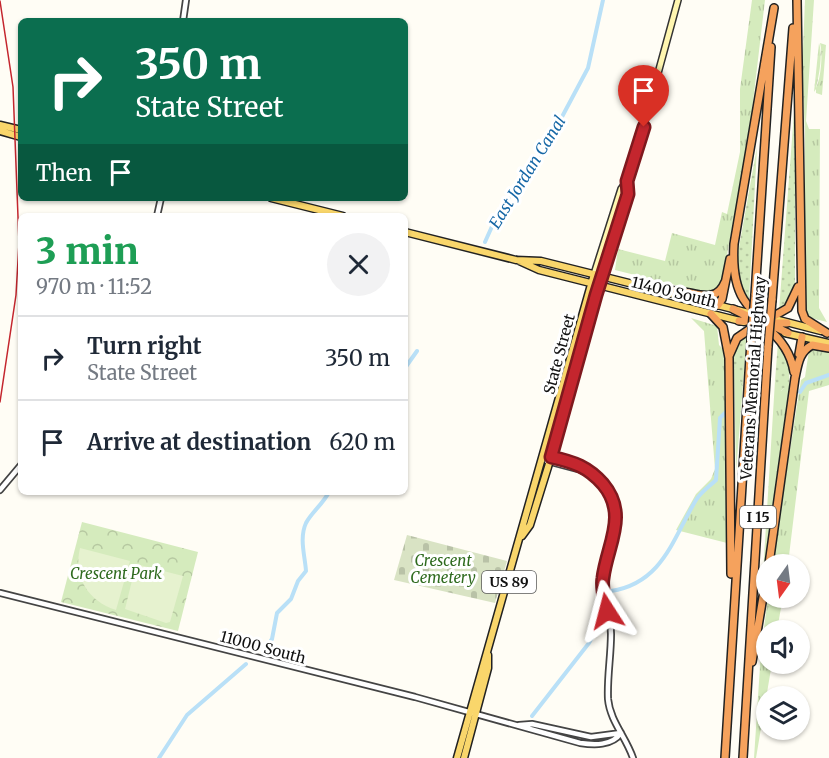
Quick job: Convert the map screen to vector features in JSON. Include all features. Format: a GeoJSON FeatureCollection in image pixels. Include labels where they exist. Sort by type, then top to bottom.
{"type":"FeatureCollection","features":[{"type":"Feature","properties":{"kind":"highway"},"geometry":{"type":"LineString","coordinates":[[796,0],[800,281],[803,316],[828,333]]}},
{"type":"Feature","properties":{"kind":"highway","name":"Veterans Memorial Highway"},"geometry":{"type":"LineString","coordinates":[[742,758],[768,346],[796,0]]}},
{"type":"Feature","properties":{"kind":"highway"},"geometry":{"type":"LineString","coordinates":[[718,305],[722,299],[734,244],[774,4]]}},
{"type":"Feature","properties":{"kind":"highway","name":"Veterans Memorial Highway"},"geometry":{"type":"LineString","coordinates":[[725,758],[774,4]]}},
{"type":"Feature","properties":{"kind":"highway"},"geometry":{"type":"LineString","coordinates":[[734,244],[734,282],[740,295],[754,314],[786,350],[792,362],[795,378]]}},
{"type":"Feature","properties":{"kind":"highway"},"geometry":{"type":"LineString","coordinates":[[729,358],[737,338],[791,304],[800,281]]}},
{"type":"Feature","properties":{"kind":"highway"},"geometry":{"type":"LineString","coordinates":[[665,292],[680,290],[711,297],[719,293],[725,282]]}},
{"type":"Feature","properties":{"kind":"highway"},"geometry":{"type":"LineString","coordinates":[[733,309],[788,333]]}},
{"type":"Feature","properties":{"kind":"highway"},"geometry":{"type":"LineString","coordinates":[[711,314],[723,327],[729,358],[732,553],[728,633],[732,642]]}},
{"type":"Feature","properties":{"kind":"highway"},"geometry":{"type":"LineString","coordinates":[[739,321],[787,323]]}},
{"type":"Feature","properties":{"kind":"highway"},"geometry":{"type":"LineString","coordinates":[[770,554],[802,337]]}},
{"type":"Feature","properties":{"kind":"highway"},"geometry":{"type":"LineString","coordinates":[[798,365],[803,351],[809,346],[829,348]]}},
{"type":"Feature","properties":{"kind":"highway"},"geometry":{"type":"LineString","coordinates":[[747,688],[761,608]]}},
{"type":"Feature","properties":{"kind":"main road","name":"State Street"},"geometry":{"type":"LineString","coordinates":[[522,536],[530,525],[628,194],[627,181],[678,0]]}},
{"type":"Feature","properties":{"kind":"main road"},"geometry":{"type":"LineString","coordinates":[[0,125],[18,129]]}},
{"type":"Feature","properties":{"kind":"main road"},"geometry":{"type":"LineString","coordinates":[[0,131],[18,136]]}},
{"type":"Feature","properties":{"kind":"main road","name":"State Street"},"geometry":{"type":"LineString","coordinates":[[457,758],[472,713],[591,284],[621,189],[627,181]]}},
{"type":"Feature","properties":{"kind":"main road"},"geometry":{"type":"LineString","coordinates":[[283,201],[331,213]]}},
{"type":"Feature","properties":{"kind":"main road","name":"11400 South"},"geometry":{"type":"LineString","coordinates":[[408,233],[516,260],[535,269],[591,284],[739,321]]}},
{"type":"Feature","properties":{"kind":"main road","name":"11400 South"},"geometry":{"type":"LineString","coordinates":[[516,260],[541,261],[754,314]]}},
{"type":"Feature","properties":{"kind":"main road"},"geometry":{"type":"LineString","coordinates":[[787,323],[828,333]]}},
{"type":"Feature","properties":{"kind":"main road"},"geometry":{"type":"LineString","coordinates":[[788,333],[829,343]]}},
{"type":"Feature","properties":{"kind":"main road"},"geometry":{"type":"LineString","coordinates":[[569,396],[566,391],[574,347]]}},
{"type":"Feature","properties":{"kind":"main road","name":"State Street"},"geometry":{"type":"LineString","coordinates":[[464,758],[472,713]]}},
{"type":"Feature","properties":{"kind":"street"},"geometry":{"type":"LineString","coordinates":[[183,18],[186,0]]}},
{"type":"Feature","properties":{"kind":"street"},"geometry":{"type":"LineString","coordinates":[[543,457],[580,465],[595,474],[611,496],[617,517],[602,584],[611,634],[609,699],[613,719],[633,758]]}},
{"type":"Feature","properties":{"kind":"street"},"geometry":{"type":"LineString","coordinates":[[0,490],[18,469]]}},
{"type":"Feature","properties":{"kind":"street","name":"11000 South"},"geometry":{"type":"LineString","coordinates":[[0,592],[590,744],[611,741],[621,733]]}},
{"type":"Feature","properties":{"kind":"green space"},"geometry":{"type":"Polygon","coordinates":[[[752,0],[765,0],[749,136],[722,282],[717,292],[707,293],[615,270],[618,249],[665,261],[672,233],[715,245],[722,212],[727,214],[740,152],[740,89],[752,0]]]}},
{"type":"Feature","properties":{"kind":"green space"},"geometry":{"type":"Polygon","coordinates":[[[805,0],[814,0],[806,121],[809,129],[820,129],[819,308],[827,322],[807,317],[804,310],[805,132],[802,74],[805,0]]]}},
{"type":"Feature","properties":{"kind":"green space"},"geometry":{"type":"Polygon","coordinates":[[[819,43],[821,60],[820,43],[826,45],[822,95],[816,93],[816,89],[814,92],[819,43]],[[821,60],[816,88],[819,78],[821,60]]]}},
{"type":"Feature","properties":{"kind":"green space"},"geometry":{"type":"Polygon","coordinates":[[[795,99],[795,285],[790,302],[779,311],[795,99]]]}},
{"type":"Feature","properties":{"kind":"green space"},"geometry":{"type":"Polygon","coordinates":[[[757,147],[749,300],[741,289],[736,264],[757,147]]]}},
{"type":"Feature","properties":{"kind":"green space"},"geometry":{"type":"Polygon","coordinates":[[[691,318],[717,326],[719,345],[723,349],[727,391],[727,543],[676,530],[696,494],[711,479],[715,469],[704,331],[691,318]]]}},
{"type":"Feature","properties":{"kind":"green space"},"geometry":{"type":"Polygon","coordinates":[[[747,332],[743,385],[739,380],[739,371],[734,368],[734,357],[740,340],[747,332]]]}},
{"type":"Feature","properties":{"kind":"green space"},"geometry":{"type":"Polygon","coordinates":[[[778,342],[787,359],[789,376],[789,388],[784,388],[780,392],[775,381],[778,342]]]}},
{"type":"Feature","properties":{"kind":"green space"},"geometry":{"type":"Polygon","coordinates":[[[813,348],[829,351],[829,385],[809,391],[789,554],[774,554],[801,380],[805,377],[809,350],[813,348]]]}},
{"type":"Feature","properties":{"kind":"green space"},"geometry":{"type":"Polygon","coordinates":[[[734,368],[739,370],[739,380],[743,385],[736,472],[734,368]]]}},
{"type":"Feature","properties":{"kind":"green space"},"geometry":{"type":"Polygon","coordinates":[[[775,381],[781,391],[789,388],[764,554],[775,381]]]}},
{"type":"Feature","properties":{"kind":"green space","name":"Crescent Park"},"geometry":{"type":"Polygon","coordinates":[[[82,522],[198,552],[178,631],[61,602],[82,522]]]}},
{"type":"Feature","properties":{"kind":"green space","name":"Crescent Cemetery"},"geometry":{"type":"Polygon","coordinates":[[[407,535],[507,561],[495,603],[394,580],[407,535]]]}},
{"type":"Feature","properties":{"kind":"green space"},"geometry":{"type":"Polygon","coordinates":[[[80,548],[130,561],[116,610],[98,601],[85,587],[79,569],[80,548]]]}},
{"type":"Feature","properties":{"kind":"green space"},"geometry":{"type":"Polygon","coordinates":[[[136,564],[183,576],[170,622],[166,623],[125,609],[136,564]]]}},
{"type":"Feature","properties":{"kind":"green space"},"geometry":{"type":"Polygon","coordinates":[[[767,608],[781,608],[779,620],[765,620],[767,608]]]}},
{"type":"Feature","properties":{"kind":"green space"},"geometry":{"type":"Polygon","coordinates":[[[759,674],[770,674],[768,686],[759,686],[759,674]]]}},
{"type":"Feature","properties":{"kind":"green space"},"geometry":{"type":"Polygon","coordinates":[[[756,727],[756,740],[759,740],[756,758],[754,758],[756,727]]]}},
{"type":"Feature","properties":{"kind":"waterway","name":"East Jordan Canal"},"geometry":{"type":"LineString","coordinates":[[485,242],[498,213],[547,145],[588,68],[603,0]]}},
{"type":"Feature","properties":{"kind":"waterway","name":"East Jordan Canal"},"geometry":{"type":"LineString","coordinates":[[408,364],[417,351]]}},
{"type":"Feature","properties":{"kind":"waterway"},"geometry":{"type":"LineString","coordinates":[[800,392],[806,383],[829,375]]}},
{"type":"Feature","properties":{"kind":"waterway"},"geometry":{"type":"LineString","coordinates":[[611,591],[629,586],[643,579],[655,569],[673,543],[696,500],[716,480],[720,418],[726,412]]}},
{"type":"Feature","properties":{"kind":"waterway","name":"East Jordan Canal"},"geometry":{"type":"LineString","coordinates":[[263,652],[272,639],[277,613],[291,599],[298,581],[306,571],[304,529],[327,495]]}},
{"type":"Feature","properties":{"kind":"waterway"},"geometry":{"type":"LineString","coordinates":[[532,716],[589,643],[596,630]]}},
{"type":"Feature","properties":{"kind":"waterway","name":"East Jordan Canal"},"geometry":{"type":"LineString","coordinates":[[159,758],[187,715],[246,664]]}},
{"type":"Feature","properties":{"kind":"tram line"},"geometry":{"type":"LineString","coordinates":[[0,1],[13,87],[18,217]]}},
{"type":"Feature","properties":{"kind":"tram line"},"geometry":{"type":"LineString","coordinates":[[0,402],[16,295],[18,260]]}},
{"type":"Feature","properties":{"kind":"route"},"geometry":{"type":"LineString","coordinates":[[607,611],[602,584],[616,527],[614,501],[593,472],[580,465],[551,457],[596,295],[624,210],[629,188],[627,181],[644,127]]}}]}
